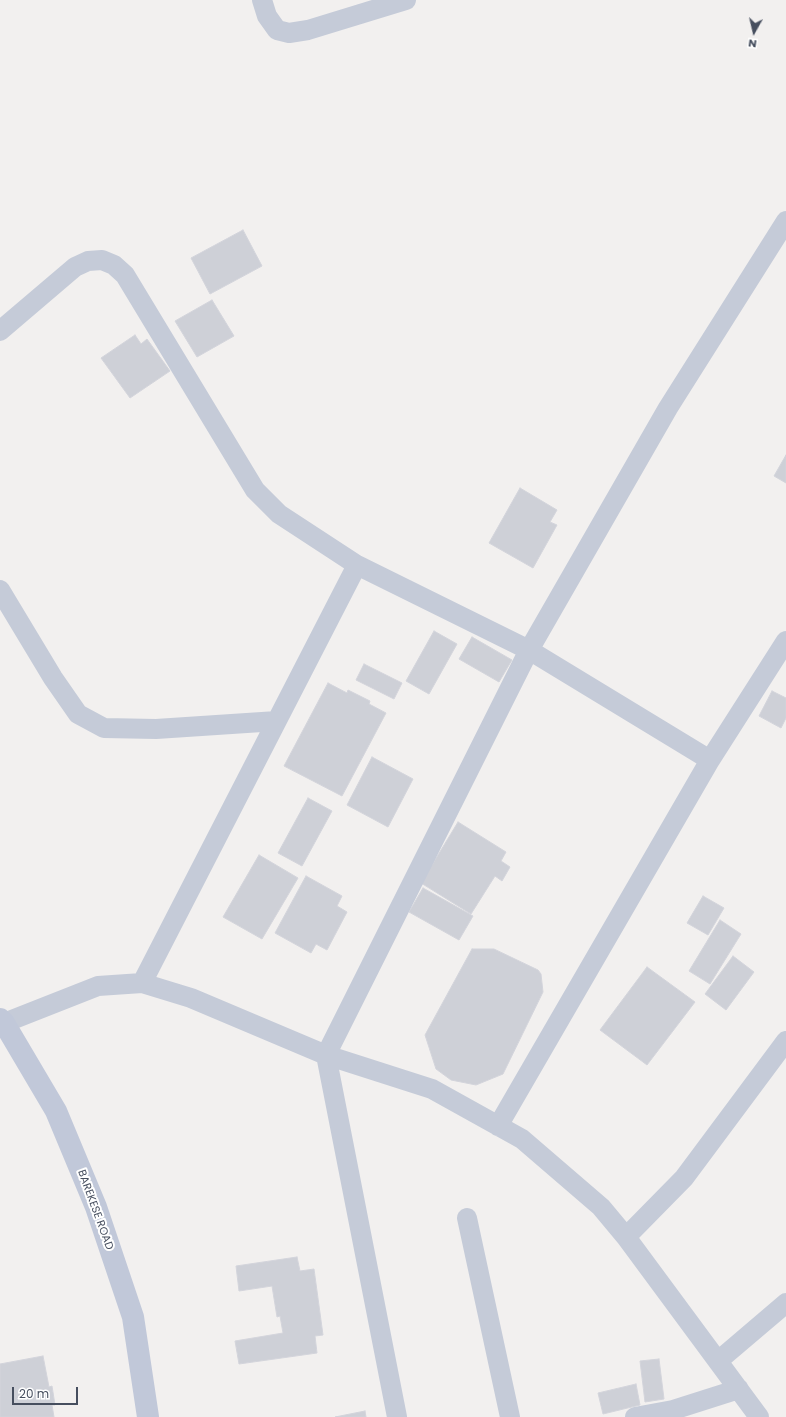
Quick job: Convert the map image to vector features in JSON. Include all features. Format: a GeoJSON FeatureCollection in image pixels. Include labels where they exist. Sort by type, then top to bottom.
{"type":"FeatureCollection","features":[{"type":"Feature","properties":{"kind":"main road","name":"BAREKESE ROAD"},"geometry":{"type":"LineString","coordinates":[[2,1021],[56,1111],[96,1206],[132,1317],[148,1417]]}},
{"type":"Feature","properties":{"kind":"street"},"geometry":{"type":"LineString","coordinates":[[262,0],[267,16],[277,30],[289,33],[308,30],[406,0]]}},
{"type":"Feature","properties":{"kind":"street"},"geometry":{"type":"LineString","coordinates":[[397,1417],[326,1055],[529,650],[668,408],[786,221]]}},
{"type":"Feature","properties":{"kind":"street"},"geometry":{"type":"LineString","coordinates":[[0,331],[75,267],[88,261],[102,260],[114,265],[126,275],[255,490],[279,514],[357,565],[529,650],[710,760]]}},
{"type":"Feature","properties":{"kind":"street"},"geometry":{"type":"LineString","coordinates":[[142,983],[357,565]]}},
{"type":"Feature","properties":{"kind":"street"},"geometry":{"type":"LineString","coordinates":[[0,590],[53,678],[78,714],[104,728],[156,729],[276,721]]}},
{"type":"Feature","properties":{"kind":"street"},"geometry":{"type":"LineString","coordinates":[[498,1126],[710,760],[786,641]]}},
{"type":"Feature","properties":{"kind":"street"},"geometry":{"type":"LineString","coordinates":[[2,1021],[98,986],[142,983],[191,998],[326,1055],[432,1089],[522,1139],[601,1207],[626,1237],[759,1417]]}},
{"type":"Feature","properties":{"kind":"street"},"geometry":{"type":"LineString","coordinates":[[626,1237],[684,1178],[786,1041]]}},
{"type":"Feature","properties":{"kind":"street"},"geometry":{"type":"LineString","coordinates":[[467,1218],[510,1417]]}},
{"type":"Feature","properties":{"kind":"street"},"geometry":{"type":"LineString","coordinates":[[718,1360],[786,1303]]}},
{"type":"Feature","properties":{"kind":"street"},"geometry":{"type":"LineString","coordinates":[[635,1417],[674,1413],[739,1389]]}},
{"type":"Feature","properties":{"kind":"building"},"geometry":{"type":"Polygon","coordinates":[[[243,230],[262,266],[210,294],[191,258],[243,230]]]}},
{"type":"Feature","properties":{"kind":"building"},"geometry":{"type":"Polygon","coordinates":[[[212,300],[234,336],[197,357],[175,321],[212,300]]]}},
{"type":"Feature","properties":{"kind":"building"},"geometry":{"type":"Polygon","coordinates":[[[135,335],[141,344],[147,339],[170,371],[130,398],[101,358],[135,335]]]}},
{"type":"Feature","properties":{"kind":"building"},"geometry":{"type":"Polygon","coordinates":[[[786,455],[786,483],[774,476],[786,455]]]}},
{"type":"Feature","properties":{"kind":"building"},"geometry":{"type":"Polygon","coordinates":[[[520,488],[557,510],[550,522],[557,525],[533,568],[489,543],[520,488]]]}},
{"type":"Feature","properties":{"kind":"building"},"geometry":{"type":"Polygon","coordinates":[[[434,631],[457,644],[429,694],[406,681],[434,631]]]}},
{"type":"Feature","properties":{"kind":"building"},"geometry":{"type":"Polygon","coordinates":[[[472,637],[512,660],[499,682],[459,659],[472,637]]]}},
{"type":"Feature","properties":{"kind":"building"},"geometry":{"type":"Polygon","coordinates":[[[364,664],[402,683],[394,699],[356,680],[364,664]]]}},
{"type":"Feature","properties":{"kind":"building"},"geometry":{"type":"Polygon","coordinates":[[[328,683],[347,693],[348,690],[370,701],[369,704],[386,713],[342,796],[284,766],[328,683]]]}},
{"type":"Feature","properties":{"kind":"building"},"geometry":{"type":"Polygon","coordinates":[[[772,691],[786,698],[786,718],[781,728],[759,716],[772,691]]]}},
{"type":"Feature","properties":{"kind":"building"},"geometry":{"type":"Polygon","coordinates":[[[372,757],[413,779],[388,827],[347,805],[372,757]]]}},
{"type":"Feature","properties":{"kind":"building"},"geometry":{"type":"Polygon","coordinates":[[[308,798],[332,811],[302,866],[278,853],[308,798]]]}},
{"type":"Feature","properties":{"kind":"building"},"geometry":{"type":"Polygon","coordinates":[[[458,822],[506,852],[501,861],[510,867],[502,881],[495,876],[471,914],[421,883],[458,822]]]}},
{"type":"Feature","properties":{"kind":"building"},"geometry":{"type":"Polygon","coordinates":[[[259,855],[298,878],[262,939],[223,917],[259,855]]]}},
{"type":"Feature","properties":{"kind":"building"},"geometry":{"type":"Polygon","coordinates":[[[306,876],[342,896],[337,906],[347,912],[327,950],[316,944],[311,953],[275,933],[306,876]]]}},
{"type":"Feature","properties":{"kind":"building"},"geometry":{"type":"Polygon","coordinates":[[[423,888],[473,916],[459,940],[409,912],[423,888]]]}},
{"type":"Feature","properties":{"kind":"building"},"geometry":{"type":"Polygon","coordinates":[[[703,896],[724,908],[708,935],[687,923],[703,896]]]}},
{"type":"Feature","properties":{"kind":"building"},"geometry":{"type":"Polygon","coordinates":[[[720,920],[741,934],[710,984],[689,971],[720,920]]]}},
{"type":"Feature","properties":{"kind":"building"},"geometry":{"type":"Polygon","coordinates":[[[472,949],[494,949],[538,970],[541,974],[543,992],[503,1074],[476,1085],[451,1080],[436,1069],[425,1035],[472,949]]]}},
{"type":"Feature","properties":{"kind":"building"},"geometry":{"type":"Polygon","coordinates":[[[733,956],[754,972],[726,1010],[705,994],[733,956]]]}},
{"type":"Feature","properties":{"kind":"building"},"geometry":{"type":"Polygon","coordinates":[[[647,967],[695,1002],[647,1065],[600,1030],[647,967]]]}},
{"type":"Feature","properties":{"kind":"building"},"geometry":{"type":"Polygon","coordinates":[[[297,1257],[300,1271],[314,1269],[323,1335],[315,1336],[317,1353],[239,1364],[235,1341],[283,1333],[280,1316],[277,1317],[272,1286],[239,1291],[236,1266],[297,1257]]]}},
{"type":"Feature","properties":{"kind":"building"},"geometry":{"type":"Polygon","coordinates":[[[43,1356],[49,1387],[52,1386],[55,1405],[52,1405],[54,1417],[0,1417],[0,1364],[43,1356]]]}},
{"type":"Feature","properties":{"kind":"building"},"geometry":{"type":"Polygon","coordinates":[[[659,1359],[664,1399],[645,1402],[640,1361],[659,1359]]]}},
{"type":"Feature","properties":{"kind":"building"},"geometry":{"type":"Polygon","coordinates":[[[636,1384],[640,1405],[603,1414],[598,1393],[636,1384]]]}},
{"type":"Feature","properties":{"kind":"building"},"geometry":{"type":"Polygon","coordinates":[[[365,1411],[366,1417],[335,1417],[365,1411]]]}}]}
